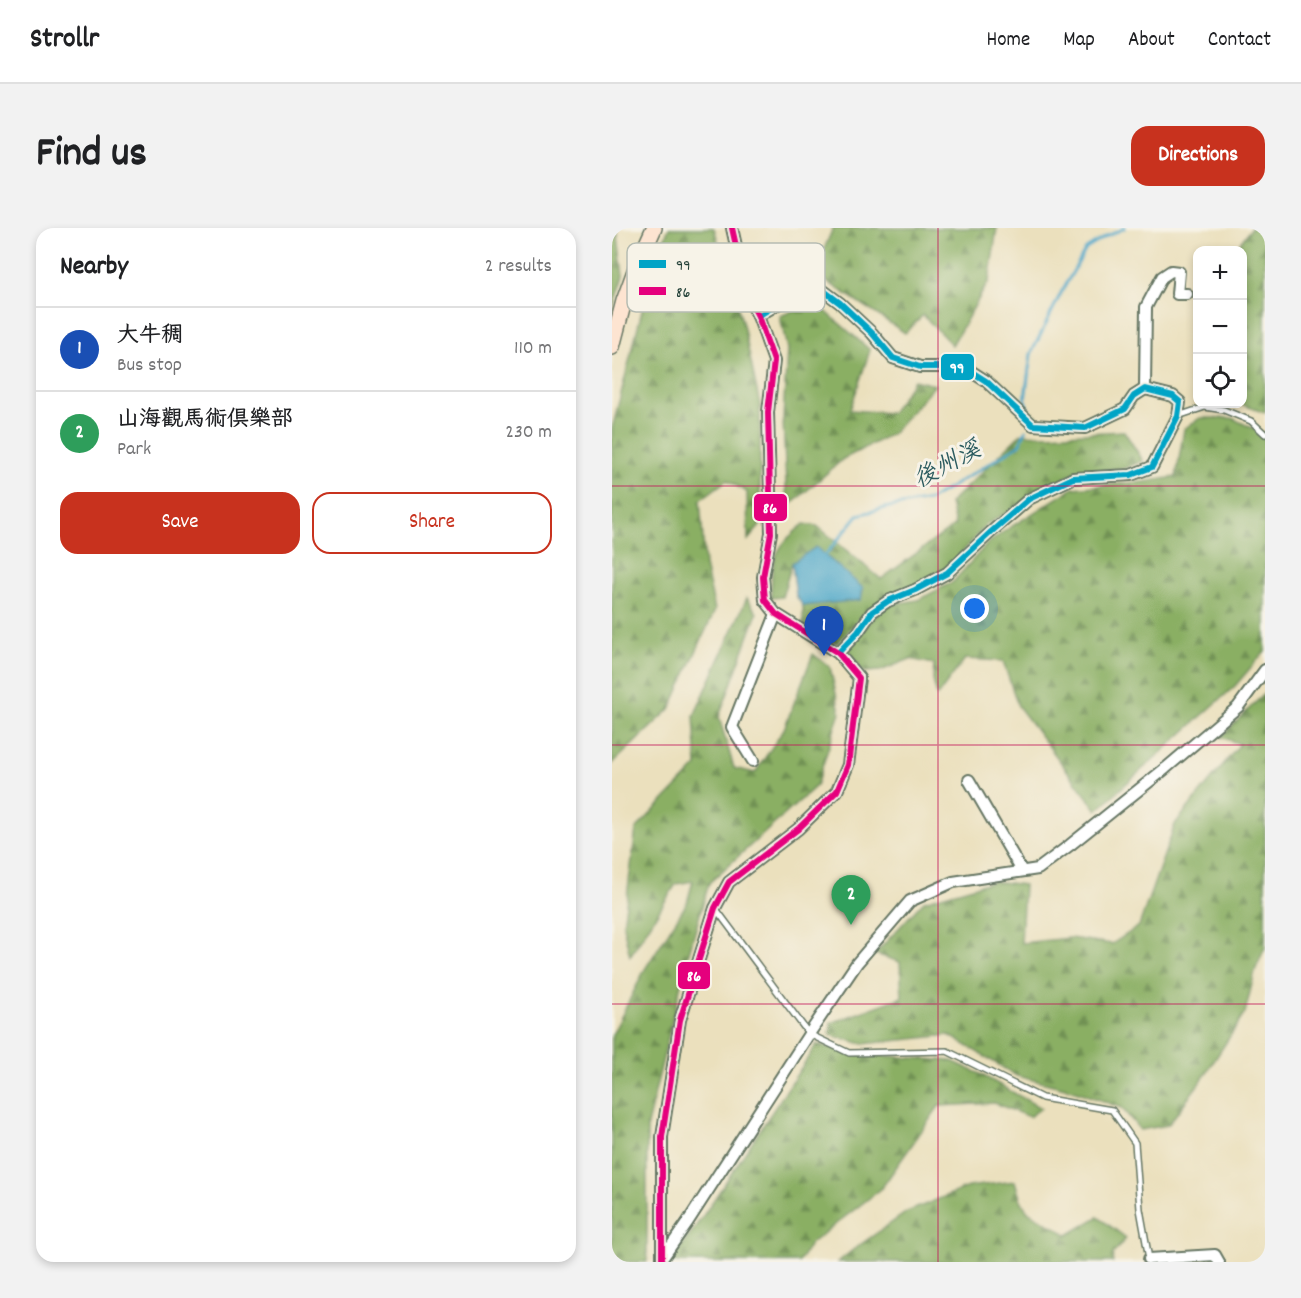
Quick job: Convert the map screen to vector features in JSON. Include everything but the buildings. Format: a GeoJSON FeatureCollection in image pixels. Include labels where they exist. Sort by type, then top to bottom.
{"type":"FeatureCollection","features":[{"type":"Feature","properties":{"kind":"street"},"geometry":{"type":"LineString","coordinates":[[647,243],[654,228]]}},
{"type":"Feature","properties":{"kind":"street"},"geometry":{"type":"LineString","coordinates":[[732,228],[735,243]]}},
{"type":"Feature","properties":{"kind":"street"},"geometry":{"type":"LineString","coordinates":[[1145,389],[1146,307],[1162,277],[1171,271],[1179,272],[1177,294],[1187,294]]}},
{"type":"Feature","properties":{"kind":"street"},"geometry":{"type":"LineString","coordinates":[[825,292],[864,326],[893,358],[920,367],[964,367],[986,381],[1033,425],[1085,428],[1125,409],[1134,396],[1145,389],[1173,396],[1180,402],[1178,416],[1152,467],[1131,475],[1073,478],[1029,499],[947,573],[888,601],[872,612],[858,632],[838,653]]}},
{"type":"Feature","properties":{"kind":"street"},"geometry":{"type":"LineString","coordinates":[[612,347],[627,293]]}},
{"type":"Feature","properties":{"kind":"street"},"geometry":{"type":"LineString","coordinates":[[662,1261],[662,1137],[680,1020],[715,908],[729,882],[798,829],[837,791],[848,765],[859,678],[838,653],[776,614],[765,600],[763,577],[771,533],[768,412],[774,361],[756,312]]}},
{"type":"Feature","properties":{"kind":"street"},"geometry":{"type":"LineString","coordinates":[[758,316],[765,312]]}},
{"type":"Feature","properties":{"kind":"street"},"geometry":{"type":"LineString","coordinates":[[753,761],[732,727],[776,614]]}},
{"type":"Feature","properties":{"kind":"street"},"geometry":{"type":"LineString","coordinates":[[662,1261],[857,963],[910,901],[953,882],[1038,869],[1166,768],[1238,707],[1265,670]]}},
{"type":"Feature","properties":{"kind":"street"},"geometry":{"type":"LineString","coordinates":[[969,780],[1022,872]]}},
{"type":"Feature","properties":{"kind":"street"},"geometry":{"type":"LineString","coordinates":[[1149,1261],[1215,1255],[1219,1262]]}},
{"type":"Feature","properties":{"kind":"lane"},"geometry":{"type":"LineString","coordinates":[[1178,416],[1205,407],[1224,410],[1251,422],[1265,434]]}},
{"type":"Feature","properties":{"kind":"lane"},"geometry":{"type":"LineString","coordinates":[[715,908],[809,1034],[849,1053],[946,1051],[1042,1098],[1112,1110],[1135,1143],[1140,1209],[1149,1261]]}},
{"type":"Feature","properties":{"kind":"green space"},"geometry":{"type":"Polygon","coordinates":[[[612,228],[617,228],[623,276],[612,310],[612,228]]]}},
{"type":"Feature","properties":{"kind":"green space"},"geometry":{"type":"Polygon","coordinates":[[[669,228],[714,228],[718,243],[663,243],[669,228]]]}},
{"type":"Feature","properties":{"kind":"green space"},"geometry":{"type":"Polygon","coordinates":[[[833,228],[997,228],[989,281],[952,345],[923,315],[905,333],[825,280],[825,247],[833,228]]]}},
{"type":"Feature","properties":{"kind":"green space"},"geometry":{"type":"Polygon","coordinates":[[[1251,228],[1265,228],[1265,413],[1247,406],[1247,246],[1238,246],[1251,228]]]}},
{"type":"Feature","properties":{"kind":"green space"},"geometry":{"type":"Polygon","coordinates":[[[825,311],[870,350],[850,410],[891,413],[914,380],[935,385],[892,434],[843,459],[787,508],[783,420],[787,349],[780,316],[790,312],[825,311]]]}},
{"type":"Feature","properties":{"kind":"green space"},"geometry":{"type":"Polygon","coordinates":[[[642,312],[739,312],[760,405],[760,526],[748,540],[747,492],[727,480],[700,500],[705,566],[715,610],[670,709],[612,764],[612,429],[642,312]]]}},
{"type":"Feature","properties":{"kind":"green space"},"geometry":{"type":"Polygon","coordinates":[[[1200,418],[1232,418],[1265,434],[1265,651],[1235,686],[1097,810],[1018,706],[1003,661],[965,659],[937,696],[933,680],[934,664],[910,659],[880,671],[864,672],[848,652],[868,624],[886,605],[918,600],[953,582],[987,544],[1073,488],[1176,477],[1184,429],[1200,418]]]}},
{"type":"Feature","properties":{"kind":"green space"},"geometry":{"type":"Polygon","coordinates":[[[1124,431],[1143,461],[1125,468],[1075,472],[987,524],[948,568],[916,585],[886,597],[863,614],[837,644],[803,626],[803,606],[822,603],[792,563],[782,597],[771,598],[772,573],[776,555],[786,540],[804,524],[817,526],[881,579],[955,525],[950,503],[1021,434],[1124,431]]]}},
{"type":"Feature","properties":{"kind":"green space"},"geometry":{"type":"Polygon","coordinates":[[[747,598],[757,613],[719,717],[734,768],[755,773],[784,729],[813,654],[830,667],[840,712],[816,786],[709,883],[686,963],[647,1125],[647,1262],[612,1262],[612,1035],[645,969],[687,903],[693,881],[676,884],[630,956],[623,926],[636,829],[697,766],[694,716],[747,598]]]}},
{"type":"Feature","properties":{"kind":"green space"},"geometry":{"type":"Polygon","coordinates":[[[1265,693],[1265,947],[1255,971],[1245,1013],[1203,1078],[1168,1125],[1140,1130],[1122,1108],[1073,1090],[1017,1076],[949,1035],[863,1044],[830,1035],[831,1023],[902,997],[900,962],[875,954],[924,901],[994,881],[1024,885],[1021,943],[1070,938],[1112,944],[1139,926],[1175,824],[1240,744],[1221,737],[1265,693]]]}},
{"type":"Feature","properties":{"kind":"green space"},"geometry":{"type":"Polygon","coordinates":[[[817,1044],[849,1053],[952,1061],[1041,1108],[1029,1117],[995,1103],[939,1106],[881,1189],[810,1244],[799,1262],[671,1262],[705,1213],[817,1044]]]}},
{"type":"Feature","properties":{"kind":"green space"},"geometry":{"type":"Polygon","coordinates":[[[1015,1181],[1027,1211],[1068,1235],[1098,1217],[1126,1238],[1113,1254],[1113,1262],[838,1262],[907,1212],[968,1187],[1015,1181]]]}},
{"type":"Feature","properties":{"kind":"water"},"geometry":{"type":"Polygon","coordinates":[[[816,547],[863,588],[861,600],[803,606],[796,596],[792,563],[816,547]]]}},
{"type":"Feature","properties":{"kind":"waterway","name":"後州溪"},"geometry":{"type":"LineString","coordinates":[[1029,416],[1025,399],[1031,354],[1062,291],[1086,249],[1125,228]]}},
{"type":"Feature","properties":{"kind":"waterway","name":"後州溪"},"geometry":{"type":"LineString","coordinates":[[823,558],[858,515],[930,500],[1019,445],[1026,430]]}},
{"type":"Feature","properties":{"kind":"transit line","name":"86"},"geometry":{"type":"LineString","coordinates":[[732,228],[735,243]]}},
{"type":"Feature","properties":{"kind":"transit line","name":"99"},"geometry":{"type":"LineString","coordinates":[[825,292],[872,333],[893,358],[920,367],[964,367],[986,381],[1033,425],[1085,428],[1125,409],[1134,396],[1145,389],[1173,396],[1180,402],[1178,416],[1152,467],[1131,475],[1073,478],[1029,499],[947,573],[888,601],[872,612],[858,632],[838,653]]}},
{"type":"Feature","properties":{"kind":"transit line","name":"86"},"geometry":{"type":"LineString","coordinates":[[662,1259],[662,1137],[680,1020],[715,908],[729,882],[798,829],[837,791],[848,765],[859,678],[838,653],[776,614],[765,600],[763,577],[771,533],[768,412],[774,361],[756,312]]}},
{"type":"Feature","properties":{"kind":"transit line","name":"99"},"geometry":{"type":"LineString","coordinates":[[758,316],[765,312]]}},
{"type":"Feature","properties":{"kind":"place","name":"大牛稠"},"geometry":{"type":"Point","coordinates":[824,656]}},
{"type":"Feature","properties":{"kind":"place","name":"山海觀馬術俱樂部"},"geometry":{"type":"Point","coordinates":[851,925]}}]}
